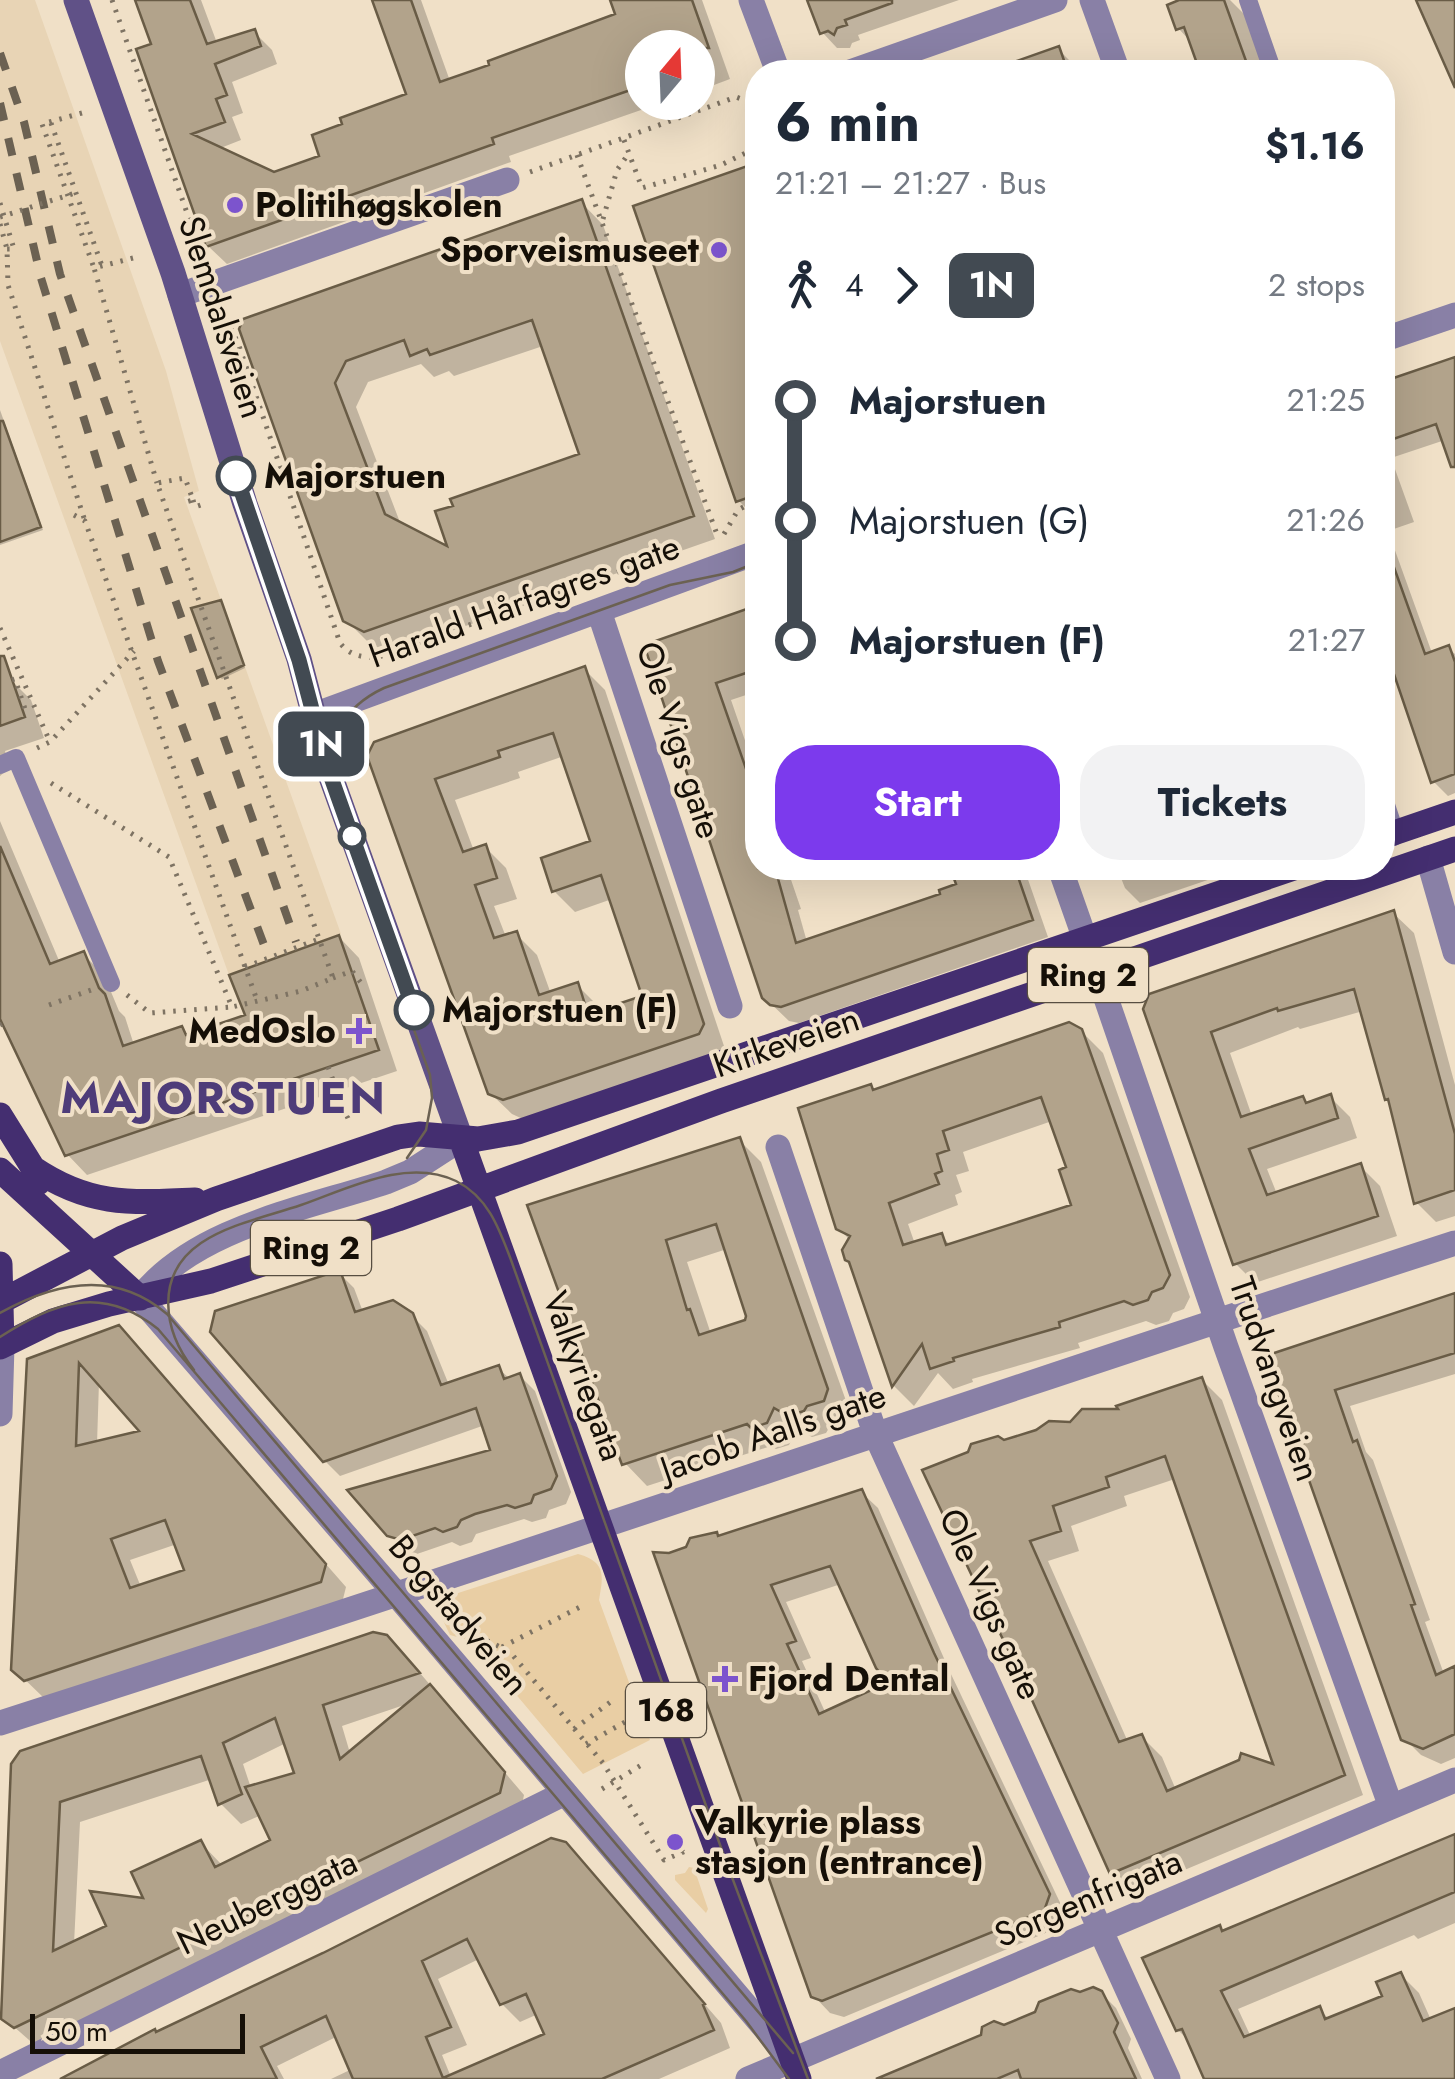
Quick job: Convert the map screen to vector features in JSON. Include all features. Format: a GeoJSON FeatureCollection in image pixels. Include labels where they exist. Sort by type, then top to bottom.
{"type":"FeatureCollection","features":[{"type":"Feature","properties":{"kind":"main road","name":"Slemdalsveien"},"geometry":{"type":"LineString","coordinates":[[76,0],[180,294],[314,715]]}},
{"type":"Feature","properties":{"kind":"main road","name":"Valkyriegata"},"geometry":{"type":"LineString","coordinates":[[314,715],[327,766],[796,2070]]}},
{"type":"Feature","properties":{"kind":"main road"},"geometry":{"type":"LineString","coordinates":[[1395,833],[1455,812]]}},
{"type":"Feature","properties":{"kind":"main road","name":"Kirkeveien"},"geometry":{"type":"LineString","coordinates":[[1395,869],[1455,849]]}},
{"type":"Feature","properties":{"kind":"main road","name":"Kirkeveien"},"geometry":{"type":"LineString","coordinates":[[216,1199],[398,1137],[419,1134],[461,1139],[518,1132],[1259,880]]}},
{"type":"Feature","properties":{"kind":"main road","name":"Kirkeveien"},"geometry":{"type":"LineString","coordinates":[[1,1346],[53,1321],[211,1281],[480,1190],[721,1101],[1364,880]]}},
{"type":"Feature","properties":{"kind":"main road","name":"Bogstadveien"},"geometry":{"type":"LineString","coordinates":[[0,1115],[32,1168],[48,1211]]}},
{"type":"Feature","properties":{"kind":"main road"},"geometry":{"type":"LineString","coordinates":[[32,1168],[56,1184],[102,1200],[136,1203],[216,1199]]}},
{"type":"Feature","properties":{"kind":"main road","name":"Bogstadveien"},"geometry":{"type":"LineString","coordinates":[[0,1170],[140,1298]]}},
{"type":"Feature","properties":{"kind":"main road","name":"Ring 2"},"geometry":{"type":"LineString","coordinates":[[1,1301],[90,1253],[216,1199]]}},
{"type":"Feature","properties":{"kind":"main road"},"geometry":{"type":"LineString","coordinates":[[0,1264],[1,1346]]}},
{"type":"Feature","properties":{"kind":"street"},"geometry":{"type":"LineString","coordinates":[[751,0],[774,60]]}},
{"type":"Feature","properties":{"kind":"street"},"geometry":{"type":"LineString","coordinates":[[884,60],[1055,0]]}},
{"type":"Feature","properties":{"kind":"street"},"geometry":{"type":"LineString","coordinates":[[1092,0],[1114,60]]}},
{"type":"Feature","properties":{"kind":"street"},"geometry":{"type":"LineString","coordinates":[[180,294],[507,180]]}},
{"type":"Feature","properties":{"kind":"street"},"geometry":{"type":"LineString","coordinates":[[1395,336],[1455,315]]}},
{"type":"Feature","properties":{"kind":"street","name":"Harald Hårfagres gate"},"geometry":{"type":"LineString","coordinates":[[314,715],[745,557]]}},
{"type":"Feature","properties":{"kind":"street","name":"Ole Vigs gate"},"geometry":{"type":"LineString","coordinates":[[599,611],[730,1006]]}},
{"type":"Feature","properties":{"kind":"street"},"geometry":{"type":"LineString","coordinates":[[1428,858],[1455,952]]}},
{"type":"Feature","properties":{"kind":"street"},"geometry":{"type":"LineString","coordinates":[[1064,880],[1085,939]]}},
{"type":"Feature","properties":{"kind":"street","name":"Trudvangveien"},"geometry":{"type":"LineString","coordinates":[[1097,972],[1391,1807]]}},
{"type":"Feature","properties":{"kind":"street","name":"Kirkeveien"},"geometry":{"type":"LineString","coordinates":[[140,1298],[168,1266],[203,1246],[386,1182],[410,1172],[461,1139]]}},
{"type":"Feature","properties":{"kind":"street","name":"Ole Vigs gate"},"geometry":{"type":"LineString","coordinates":[[778,1147],[875,1433],[1168,2079]]}},
{"type":"Feature","properties":{"kind":"street","name":"Jacob Aalls gate"},"geometry":{"type":"LineString","coordinates":[[0,1723],[1455,1243]]}},
{"type":"Feature","properties":{"kind":"street","name":"Bogstadveien"},"geometry":{"type":"LineString","coordinates":[[140,1298],[396,1594],[796,2070]]}},
{"type":"Feature","properties":{"kind":"street"},"geometry":{"type":"LineString","coordinates":[[0,1414],[1,1346]]}},
{"type":"Feature","properties":{"kind":"street","name":"Sorgenfrigata"},"geometry":{"type":"LineString","coordinates":[[748,2079],[796,2070],[1100,1931],[1455,1780]]}},
{"type":"Feature","properties":{"kind":"street","name":"Neuberggata"},"geometry":{"type":"LineString","coordinates":[[0,2073],[564,1793]]}},
{"type":"Feature","properties":{"kind":"lane"},"geometry":{"type":"LineString","coordinates":[[1248,0],[1270,60]]}},
{"type":"Feature","properties":{"kind":"lane"},"geometry":{"type":"LineString","coordinates":[[8,761],[111,982]]}},
{"type":"Feature","properties":{"kind":"path"},"geometry":{"type":"LineString","coordinates":[[112,0],[223,316],[238,343],[340,643],[349,652],[366,658],[379,657],[630,568]]}},
{"type":"Feature","properties":{"kind":"path"},"geometry":{"type":"LineString","coordinates":[[507,180],[736,97],[745,100]]}},
{"type":"Feature","properties":{"kind":"path"},"geometry":{"type":"LineString","coordinates":[[82,112],[42,124],[98,267]]}},
{"type":"Feature","properties":{"kind":"path"},"geometry":{"type":"LineString","coordinates":[[50,122],[98,267],[157,483],[334,978]]}},
{"type":"Feature","properties":{"kind":"path"},"geometry":{"type":"LineString","coordinates":[[624,140],[642,188],[721,165],[745,153]]}},
{"type":"Feature","properties":{"kind":"path"},"geometry":{"type":"LineString","coordinates":[[602,223],[617,170],[629,153]]}},
{"type":"Feature","properties":{"kind":"path"},"geometry":{"type":"LineString","coordinates":[[577,156],[728,563]]}},
{"type":"Feature","properties":{"kind":"path"},"geometry":{"type":"LineString","coordinates":[[75,193],[0,220],[7,249],[8,284],[85,521],[258,1003]]}},
{"type":"Feature","properties":{"kind":"path"},"geometry":{"type":"LineString","coordinates":[[0,204],[14,249],[7,249]]}},
{"type":"Feature","properties":{"kind":"path"},"geometry":{"type":"LineString","coordinates":[[98,267],[133,258]]}},
{"type":"Feature","properties":{"kind":"path"},"geometry":{"type":"LineString","coordinates":[[0,274],[8,284]]}},
{"type":"Feature","properties":{"kind":"path"},"geometry":{"type":"LineString","coordinates":[[157,483],[185,478],[195,507],[207,503]]}},
{"type":"Feature","properties":{"kind":"path"},"geometry":{"type":"LineString","coordinates":[[718,536],[730,528],[745,505]]}},
{"type":"Feature","properties":{"kind":"path"},"geometry":{"type":"LineString","coordinates":[[74,515],[85,521]]}},
{"type":"Feature","properties":{"kind":"path"},"geometry":{"type":"LineString","coordinates":[[0,628],[50,742]]}},
{"type":"Feature","properties":{"kind":"path"},"geometry":{"type":"LineString","coordinates":[[8,761],[50,742],[134,651]]}},
{"type":"Feature","properties":{"kind":"path"},"geometry":{"type":"LineString","coordinates":[[12,680],[24,709],[34,710]]}},
{"type":"Feature","properties":{"kind":"path"},"geometry":{"type":"LineString","coordinates":[[8,761],[170,857],[232,1008]]}},
{"type":"Feature","properties":{"kind":"path"},"geometry":{"type":"LineString","coordinates":[[245,966],[320,939]]}},
{"type":"Feature","properties":{"kind":"path"},"geometry":{"type":"LineString","coordinates":[[49,1005],[111,982],[150,1013],[258,1003],[301,994],[352,971],[365,984]]}},
{"type":"Feature","properties":{"kind":"path"},"geometry":{"type":"LineString","coordinates":[[328,1067],[349,1120]]}},
{"type":"Feature","properties":{"kind":"path"},"geometry":{"type":"LineString","coordinates":[[502,1646],[582,1606]]}},
{"type":"Feature","properties":{"kind":"path"},"geometry":{"type":"LineString","coordinates":[[468,1631],[502,1646],[574,1729],[615,1782],[664,1860],[686,1851],[675,1842]]}},
{"type":"Feature","properties":{"kind":"path"},"geometry":{"type":"LineString","coordinates":[[574,1729],[616,1698]]}},
{"type":"Feature","properties":{"kind":"path"},"geometry":{"type":"LineString","coordinates":[[586,1744],[625,1722]]}},
{"type":"Feature","properties":{"kind":"path"},"geometry":{"type":"LineString","coordinates":[[602,1789],[643,1764]]}},
{"type":"Feature","properties":{"kind":"shaded area"},"geometry":{"type":"Polygon","coordinates":[[[0,0],[35,0],[166,371],[199,491],[184,497],[341,934],[229,975],[0,341],[0,0]]]}},
{"type":"Feature","properties":{"kind":"shaded area"},"geometry":{"type":"Polygon","coordinates":[[[578,1554],[594,1561],[601,1571],[599,1600],[650,1740],[583,1774],[471,1641],[450,1635],[440,1614],[443,1603],[452,1595],[578,1554]]]}},
{"type":"Feature","properties":{"kind":"shaded area"},"geometry":{"type":"Polygon","coordinates":[[[689,1867],[694,1868],[706,1913],[675,1880],[675,1875],[685,1873],[689,1867]]]}},
{"type":"Feature","properties":{"kind":"building"},"geometry":{"type":"Polygon","coordinates":[[[135,0],[190,0],[207,44],[255,29],[261,46],[215,64],[227,95],[216,99],[225,122],[192,134],[274,172],[319,156],[312,135],[342,124],[340,118],[406,94],[372,0],[411,0],[440,82],[615,14],[610,0],[692,0],[703,30],[625,30],[625,92],[492,138],[494,144],[206,247],[136,49],[151,44],[135,0]]]}},
{"type":"Feature","properties":{"kind":"building"},"geometry":{"type":"Polygon","coordinates":[[[807,0],[892,3],[845,20],[847,25],[837,28],[834,35],[828,31],[820,34],[807,0]]]}},
{"type":"Feature","properties":{"kind":"building"},"geometry":{"type":"Polygon","coordinates":[[[1179,0],[1224,0],[1246,60],[1196,60],[1184,27],[1176,30],[1167,5],[1179,0]]]}},
{"type":"Feature","properties":{"kind":"building"},"geometry":{"type":"Polygon","coordinates":[[[1416,0],[1455,0],[1455,88],[1416,0]]]}},
{"type":"Feature","properties":{"kind":"building"},"geometry":{"type":"Polygon","coordinates":[[[1059,46],[1064,60],[1019,60],[1059,46]]]}},
{"type":"Feature","properties":{"kind":"building"},"geometry":{"type":"Polygon","coordinates":[[[745,167],[745,499],[736,502],[633,206],[745,167]]]}},
{"type":"Feature","properties":{"kind":"building"},"geometry":{"type":"Polygon","coordinates":[[[582,199],[694,516],[364,632],[343,621],[239,329],[243,319],[582,199]],[[532,320],[430,355],[427,349],[410,356],[404,340],[346,361],[335,383],[385,514],[447,546],[435,511],[453,506],[450,499],[579,454],[532,320]]]}},
{"type":"Feature","properties":{"kind":"building"},"geometry":{"type":"Polygon","coordinates":[[[1455,357],[1455,467],[1451,467],[1436,424],[1395,438],[1395,378],[1455,357]]]}},
{"type":"Feature","properties":{"kind":"building"},"geometry":{"type":"Polygon","coordinates":[[[0,421],[41,527],[0,542],[0,421]]]}},
{"type":"Feature","properties":{"kind":"building"},"geometry":{"type":"Polygon","coordinates":[[[1395,570],[1425,654],[1449,645],[1455,662],[1455,774],[1431,783],[1395,677],[1395,570]]]}},
{"type":"Feature","properties":{"kind":"building"},"geometry":{"type":"Polygon","coordinates":[[[221,600],[244,665],[217,678],[191,608],[221,600]]]}},
{"type":"Feature","properties":{"kind":"building"},"geometry":{"type":"Polygon","coordinates":[[[745,610],[745,673],[716,683],[745,766],[745,880],[778,880],[796,943],[940,894],[939,890],[956,884],[954,880],[1019,880],[1033,920],[781,1007],[770,1005],[762,998],[644,645],[745,610]]]}},
{"type":"Feature","properties":{"kind":"building"},"geometry":{"type":"Polygon","coordinates":[[[0,656],[4,656],[25,717],[0,726],[0,656]]]}},
{"type":"Feature","properties":{"kind":"building"},"geometry":{"type":"Polygon","coordinates":[[[585,666],[704,1024],[699,1034],[503,1100],[488,1094],[367,756],[374,742],[585,666]],[[553,733],[498,751],[500,757],[435,779],[463,852],[486,844],[497,878],[475,885],[494,938],[517,931],[539,995],[578,982],[588,1014],[642,996],[601,875],[552,892],[541,858],[590,841],[553,733]]]}},
{"type":"Feature","properties":{"kind":"building"},"geometry":{"type":"Polygon","coordinates":[[[0,846],[50,964],[84,951],[105,994],[123,1046],[182,1026],[186,1035],[245,1015],[229,975],[339,935],[379,1050],[65,1156],[0,1019],[0,846]]]}},
{"type":"Feature","properties":{"kind":"building"},"geometry":{"type":"Polygon","coordinates":[[[1394,910],[1455,1134],[1455,1190],[1414,1204],[1388,1099],[1385,1100],[1354,989],[1278,1011],[1277,1008],[1211,1032],[1241,1117],[1303,1096],[1306,1103],[1331,1094],[1338,1118],[1249,1149],[1267,1195],[1361,1163],[1378,1216],[1233,1265],[1143,1009],[1149,994],[1394,910]]]}},
{"type":"Feature","properties":{"kind":"building"},"geometry":{"type":"Polygon","coordinates":[[[1069,1022],[1082,1029],[1170,1275],[1163,1288],[1152,1292],[1148,1300],[1133,1305],[1124,1301],[1059,1322],[1060,1327],[953,1358],[954,1361],[930,1369],[922,1344],[892,1387],[842,1250],[850,1236],[836,1229],[798,1108],[871,1084],[873,1090],[1069,1022]],[[1041,1097],[943,1131],[949,1150],[937,1154],[942,1171],[935,1174],[939,1184],[889,1203],[903,1245],[942,1233],[946,1245],[1071,1205],[1059,1170],[1066,1167],[1041,1097]]]}},
{"type":"Feature","properties":{"kind":"building"},"geometry":{"type":"Polygon","coordinates":[[[740,1137],[828,1389],[824,1401],[788,1416],[774,1408],[767,1423],[751,1428],[747,1424],[622,1465],[527,1205],[740,1137]],[[716,1224],[666,1240],[687,1310],[690,1309],[699,1335],[745,1320],[716,1224]]]}},
{"type":"Feature","properties":{"kind":"building"},"geometry":{"type":"Polygon","coordinates":[[[340,1270],[355,1312],[393,1300],[413,1313],[441,1385],[499,1365],[504,1379],[520,1373],[557,1476],[551,1489],[534,1495],[531,1503],[475,1514],[443,1532],[435,1528],[401,1540],[387,1536],[347,1490],[490,1450],[476,1408],[323,1462],[210,1332],[215,1311],[340,1270]]]}},
{"type":"Feature","properties":{"kind":"building"},"geometry":{"type":"Polygon","coordinates":[[[1455,1293],[1455,1353],[1335,1390],[1353,1442],[1357,1440],[1436,1675],[1455,1666],[1455,1734],[1423,1749],[1401,1740],[1265,1356],[1455,1293]]]}},
{"type":"Feature","properties":{"kind":"building"},"geometry":{"type":"Polygon","coordinates":[[[119,1325],[326,1564],[321,1582],[24,1681],[11,1670],[27,1359],[119,1325]],[[79,1363],[76,1446],[139,1431],[79,1363]],[[165,1520],[111,1539],[130,1588],[184,1570],[165,1520]]]}},
{"type":"Feature","properties":{"kind":"building"},"geometry":{"type":"Polygon","coordinates":[[[1202,1377],[1345,1775],[1110,1874],[922,1470],[968,1452],[971,1444],[998,1436],[1004,1440],[1036,1430],[1049,1421],[1070,1422],[1082,1409],[1118,1409],[1116,1406],[1202,1377]],[[1165,1456],[1106,1477],[1109,1487],[1053,1506],[1061,1531],[1030,1541],[1119,1742],[1142,1734],[1167,1791],[1239,1760],[1241,1753],[1273,1764],[1165,1456]]]}},
{"type":"Feature","properties":{"kind":"building"},"geometry":{"type":"Polygon","coordinates":[[[862,1489],[934,1653],[1050,1894],[1044,1911],[822,2001],[811,1997],[653,1552],[669,1553],[686,1547],[690,1538],[717,1532],[718,1536],[862,1489]],[[830,1566],[771,1585],[796,1641],[787,1644],[819,1714],[880,1686],[878,1680],[883,1677],[830,1566]]]}},
{"type":"Feature","properties":{"kind":"building"},"geometry":{"type":"Polygon","coordinates":[[[373,1632],[387,1635],[420,1673],[323,1705],[340,1759],[430,1684],[505,1772],[500,1793],[14,2028],[1,2019],[11,1764],[20,1751],[373,1632]],[[275,1718],[223,1743],[242,1794],[218,1805],[201,1756],[60,1802],[53,1951],[106,1926],[90,1891],[143,1898],[131,1872],[201,1840],[215,1867],[270,1840],[245,1787],[294,1773],[275,1718]]]}},
{"type":"Feature","properties":{"kind":"building"},"geometry":{"type":"Polygon","coordinates":[[[1455,1834],[1455,1892],[1221,1991],[1244,2037],[1320,2006],[1325,2019],[1382,1996],[1376,1982],[1401,1972],[1423,2021],[1455,2008],[1455,2079],[1204,2079],[1182,2029],[1176,2031],[1142,1958],[1220,1925],[1222,1931],[1455,1834]]]}},
{"type":"Feature","properties":{"kind":"building"},"geometry":{"type":"Polygon","coordinates":[[[551,1838],[566,1842],[705,2004],[714,2030],[602,2079],[353,2079],[326,2016],[261,2047],[277,2079],[60,2079],[155,2029],[156,2032],[551,1838]],[[467,1939],[422,1961],[451,2027],[426,2037],[443,2078],[544,2034],[526,1994],[500,2005],[467,1939]]]}},
{"type":"Feature","properties":{"kind":"building"},"geometry":{"type":"Polygon","coordinates":[[[1093,1987],[1102,1991],[1118,2023],[1114,2032],[1136,2079],[1021,2079],[1018,2070],[997,2079],[876,2079],[981,2035],[982,2027],[994,2021],[1004,2025],[1035,2012],[1039,2002],[1071,1989],[1080,1992],[1093,1987]]]}},
{"type":"Feature","properties":{"kind":"tram line"},"geometry":{"type":"LineString","coordinates":[[407,1158],[426,1130],[432,1098],[430,1075],[329,789],[329,757],[338,729],[357,705],[384,688],[670,585],[745,567]]}},
{"type":"Feature","properties":{"kind":"tram line"},"geometry":{"type":"LineString","coordinates":[[194,1370],[183,1355],[170,1321],[170,1287],[186,1256],[212,1236],[357,1184],[398,1174],[437,1174],[467,1188],[484,1205],[511,1260],[808,2079]]}},
{"type":"Feature","properties":{"kind":"tram line"},"geometry":{"type":"LineString","coordinates":[[0,1313],[42,1294],[85,1285],[127,1290],[167,1314],[793,2053]]}},
{"type":"Feature","properties":{"kind":"tram line"},"geometry":{"type":"LineString","coordinates":[[0,1337],[40,1315],[79,1303],[117,1306],[158,1329],[746,2021],[789,2079]]}},
{"type":"Feature","properties":{"kind":"railway"},"geometry":{"type":"LineString","coordinates":[[0,53],[24,122],[60,274],[296,942]]}},
{"type":"Feature","properties":{"kind":"railway"},"geometry":{"type":"LineString","coordinates":[[0,103],[41,278],[158,661],[267,953]]}},
{"type":"Feature","properties":{"kind":"bus line","name":"1N"},"geometry":{"type":"LineString","coordinates":[[236,476],[299,660],[327,766],[414,1010]]}},
{"type":"Feature","properties":{"kind":"place","name":"Politihøgskolen"},"geometry":{"type":"Point","coordinates":[235,205]}},
{"type":"Feature","properties":{"kind":"place","name":"Sporveismuseet"},"geometry":{"type":"Point","coordinates":[719,250]}},
{"type":"Feature","properties":{"kind":"place","name":"Majorstuen"},"geometry":{"type":"Point","coordinates":[236,476]}},
{"type":"Feature","properties":{"kind":"place","name":"Majorstuen (F)"},"geometry":{"type":"Point","coordinates":[414,1010]}},
{"type":"Feature","properties":{"kind":"place","name":"MedOslo"},"geometry":{"type":"Point","coordinates":[359,1031]}},
{"type":"Feature","properties":{"kind":"place","name":"Fjord Dental"},"geometry":{"type":"Point","coordinates":[725,1679]}},
{"type":"Feature","properties":{"kind":"place","name":"Valkyrie plass stasjon (entrance)"},"geometry":{"type":"Point","coordinates":[675,1842]}},
{"type":"Feature","properties":{"kind":"district","name":"MAJORSTUEN"},"geometry":{"type":"Point","coordinates":[224,1097]}}]}
